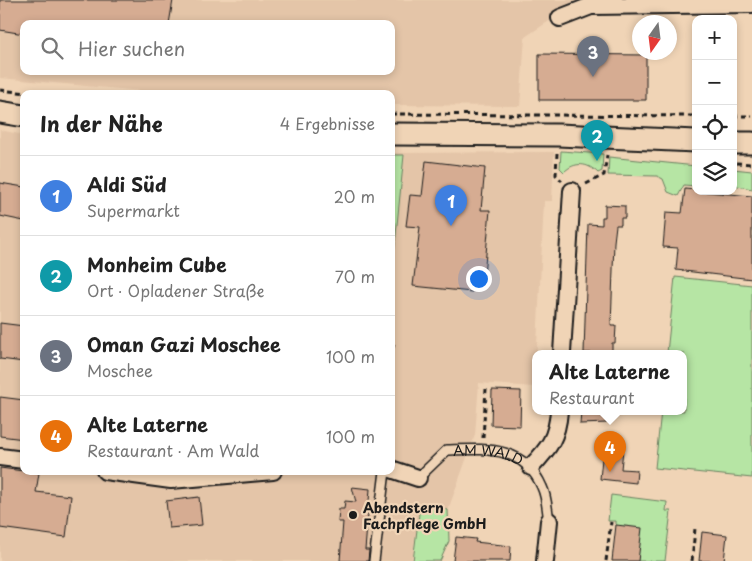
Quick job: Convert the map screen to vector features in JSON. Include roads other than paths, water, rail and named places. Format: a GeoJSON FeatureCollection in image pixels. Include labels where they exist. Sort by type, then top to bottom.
{"type":"FeatureCollection","features":[{"type":"Feature","properties":{"kind":"street"},"geometry":{"type":"LineString","coordinates":[[560,18],[591,6],[752,4]]}},
{"type":"Feature","properties":{"kind":"street"},"geometry":{"type":"LineString","coordinates":[[0,112],[20,115]]}},
{"type":"Feature","properties":{"kind":"street"},"geometry":{"type":"LineString","coordinates":[[395,134],[558,135],[692,141]]}},
{"type":"Feature","properties":{"kind":"street"},"geometry":{"type":"LineString","coordinates":[[562,350],[572,190]]}},
{"type":"Feature","properties":{"kind":"street","name":"AM WALD"},"geometry":{"type":"LineString","coordinates":[[531,467],[548,449],[558,427],[559,415]]}},
{"type":"Feature","properties":{"kind":"street"},"geometry":{"type":"LineString","coordinates":[[0,457],[20,460]]}},
{"type":"Feature","properties":{"kind":"street","name":"AM WALD"},"geometry":{"type":"LineString","coordinates":[[395,470],[418,478]]}},
{"type":"Feature","properties":{"kind":"street"},"geometry":{"type":"LineString","coordinates":[[135,475],[171,480],[228,475]]}},
{"type":"Feature","properties":{"kind":"street"},"geometry":{"type":"LineString","coordinates":[[545,561],[550,521]]}},
{"type":"Feature","properties":{"kind":"lane","name":"AM WALD"},"geometry":{"type":"LineString","coordinates":[[418,478],[447,450],[495,450],[516,457],[531,467]]}},
{"type":"Feature","properties":{"kind":"lane"},"geometry":{"type":"LineString","coordinates":[[531,467],[543,488],[550,521]]}},
{"type":"Feature","properties":{"kind":"lane"},"geometry":{"type":"LineString","coordinates":[[374,561],[385,475]]}},
{"type":"Feature","properties":{"kind":"place","name":"Oman Gazi Moschee"},"geometry":{"type":"Point","coordinates":[593,77]}},
{"type":"Feature","properties":{"kind":"place","name":"Monheim Cube"},"geometry":{"type":"Point","coordinates":[597,161]}},
{"type":"Feature","properties":{"kind":"place","name":"Aldi Süd"},"geometry":{"type":"Point","coordinates":[451,226]}},
{"type":"Feature","properties":{"kind":"place","name":"Alte Laterne"},"geometry":{"type":"Point","coordinates":[610,472]}},
{"type":"Feature","properties":{"kind":"place","name":"Abendstern Fachpflege GmbH"},"geometry":{"type":"Point","coordinates":[353,515]}}]}
